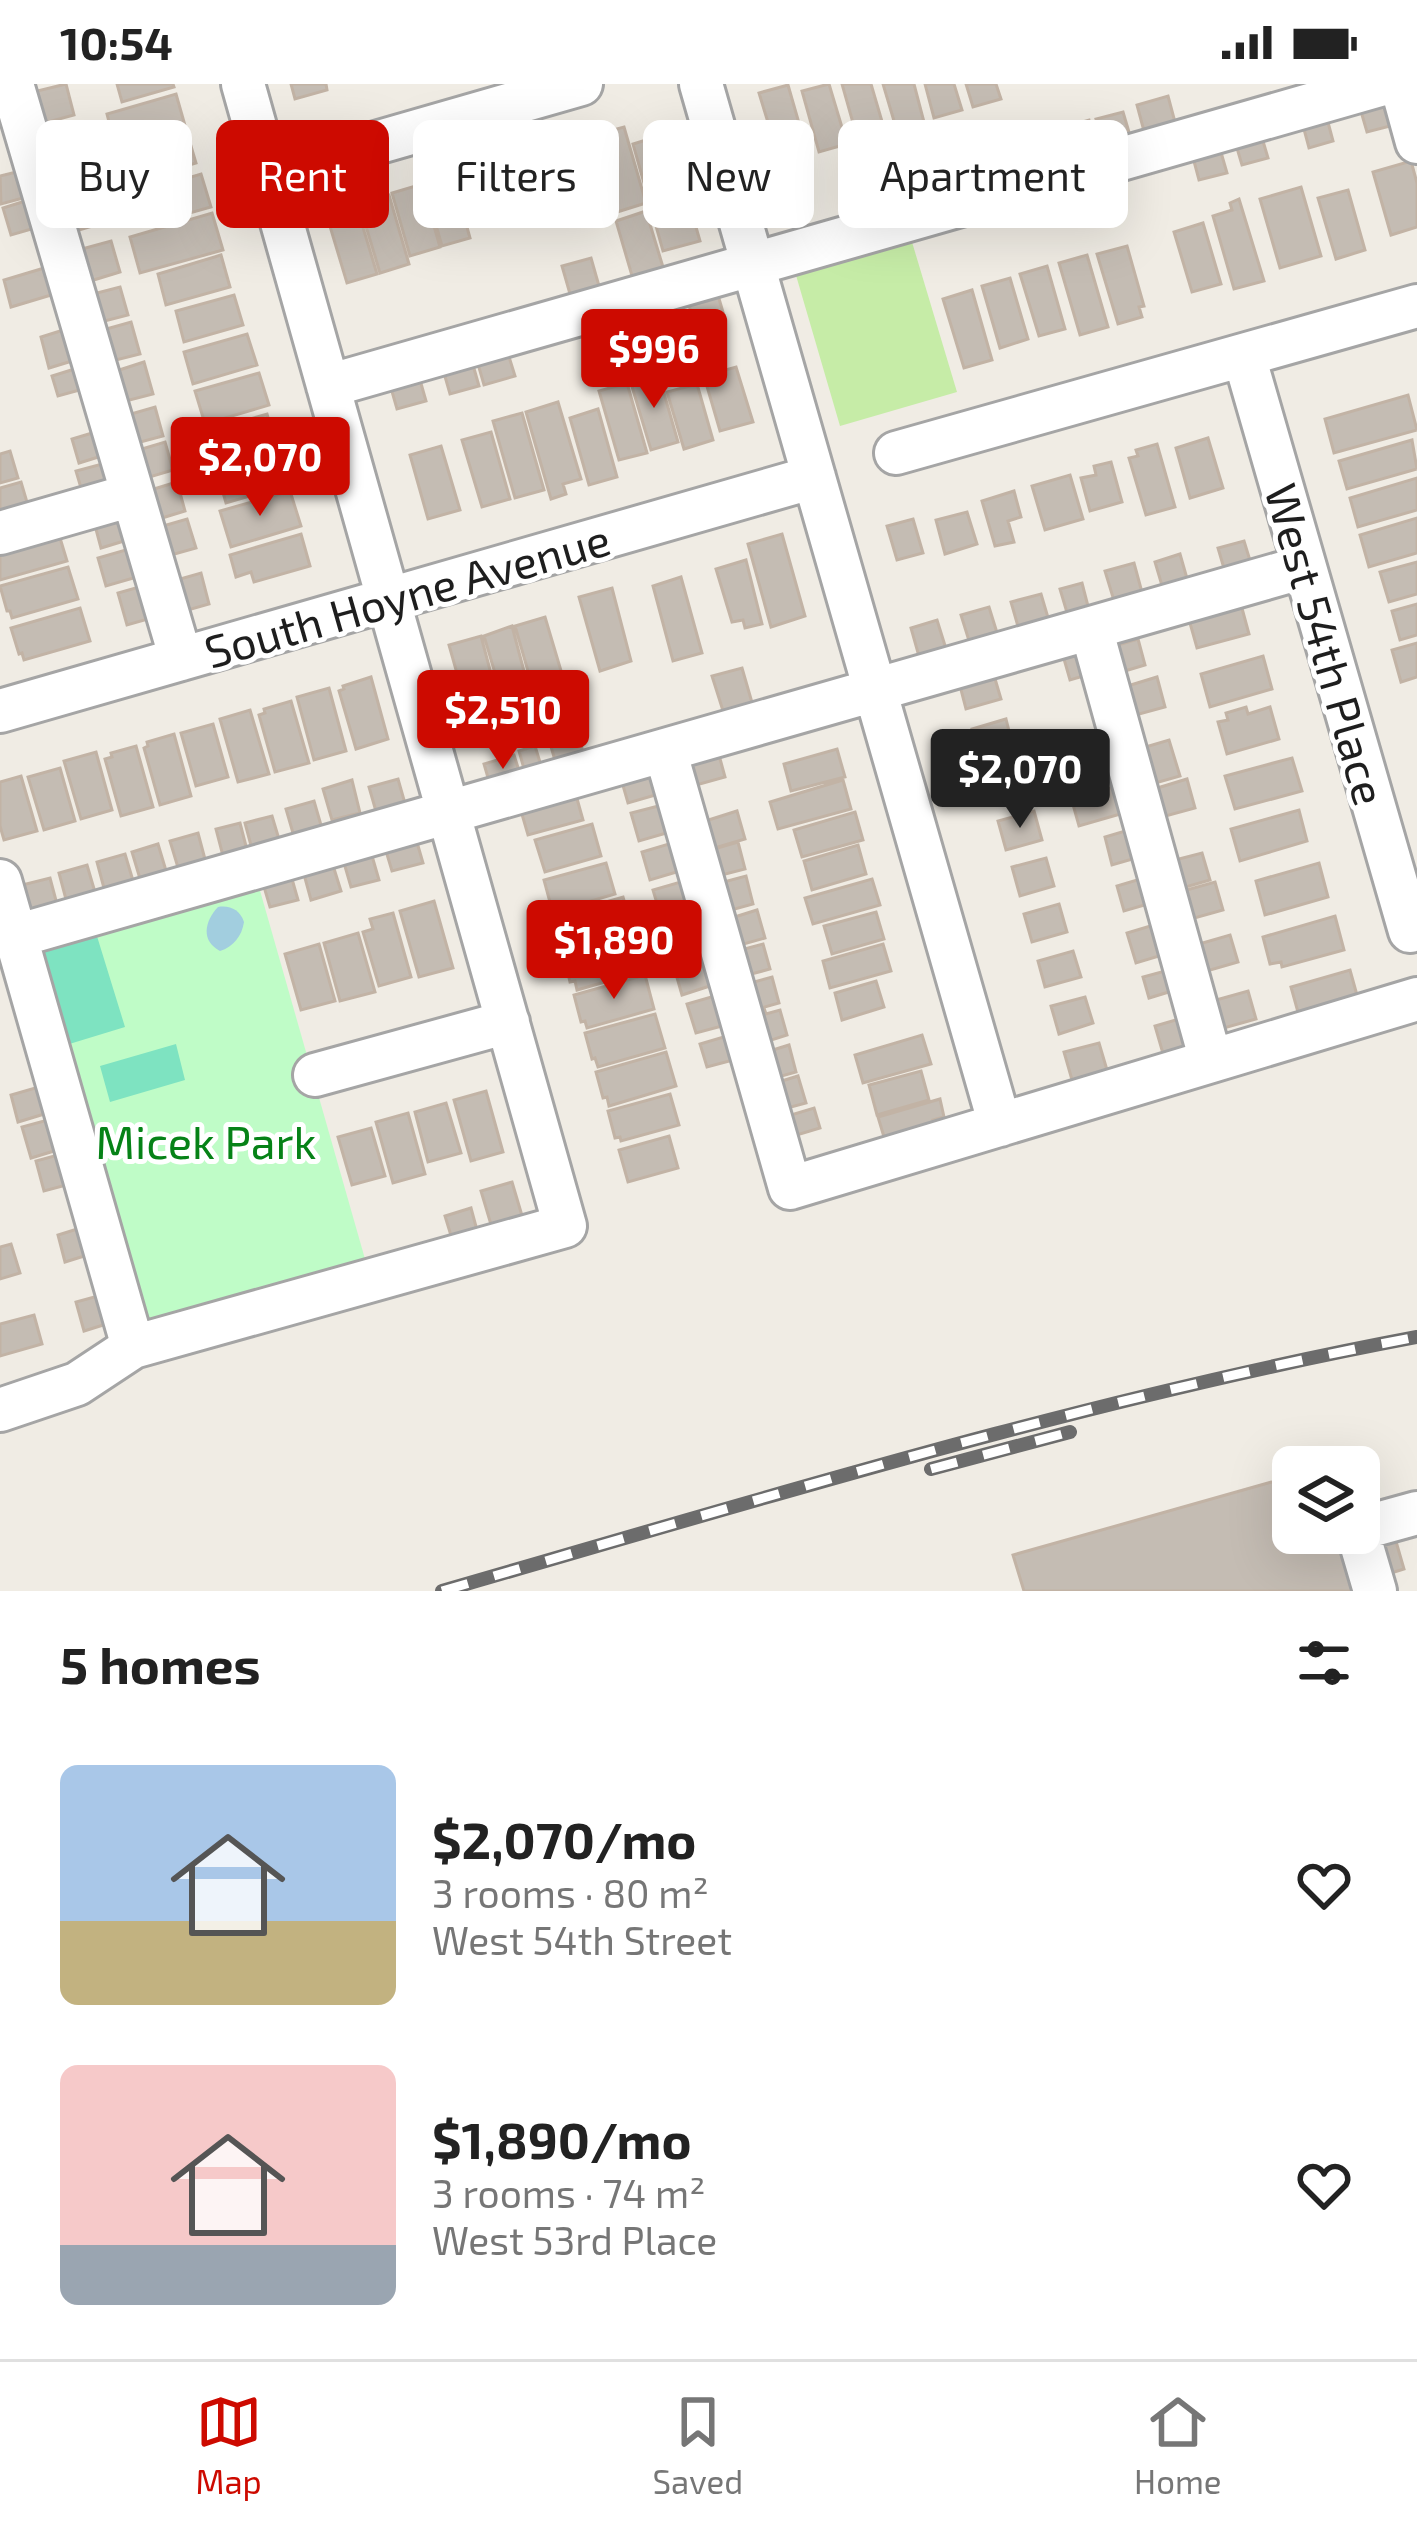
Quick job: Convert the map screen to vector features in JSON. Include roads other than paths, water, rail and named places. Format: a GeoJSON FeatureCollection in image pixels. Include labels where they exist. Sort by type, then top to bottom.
{"type":"FeatureCollection","features":[{"type":"Feature","properties":{"kind":"street"},"geometry":{"type":"LineString","coordinates":[[12,84],[181,659]]}},
{"type":"Feature","properties":{"kind":"street"},"geometry":{"type":"LineString","coordinates":[[243,84],[253,120]]}},
{"type":"Feature","properties":{"kind":"street"},"geometry":{"type":"LineString","coordinates":[[389,139],[581,84]]}},
{"type":"Feature","properties":{"kind":"street"},"geometry":{"type":"LineString","coordinates":[[701,84],[1000,1125]]}},
{"type":"Feature","properties":{"kind":"street"},"geometry":{"type":"LineString","coordinates":[[328,386],[1383,84]]}},
{"type":"Feature","properties":{"kind":"street"},"geometry":{"type":"LineString","coordinates":[[1401,84],[1417,142]]}},
{"type":"Feature","properties":{"kind":"street"},"geometry":{"type":"LineString","coordinates":[[0,1410],[77,1384],[133,1346],[565,1226],[283,228]]}},
{"type":"Feature","properties":{"kind":"street"},"geometry":{"type":"LineString","coordinates":[[896,453],[1417,306]]}},
{"type":"Feature","properties":{"kind":"street","name":"West 54th Place"},"geometry":{"type":"LineString","coordinates":[[1244,356],[1410,931]]}},
{"type":"Feature","properties":{"kind":"street","name":"South Hoyne Avenue"},"geometry":{"type":"LineString","coordinates":[[0,711],[814,477]]}},
{"type":"Feature","properties":{"kind":"street"},"geometry":{"type":"LineString","coordinates":[[0,533],[132,495]]}},
{"type":"Feature","properties":{"kind":"street"},"geometry":{"type":"LineString","coordinates":[[16,936],[1304,567]]}},
{"type":"Feature","properties":{"kind":"street"},"geometry":{"type":"LineString","coordinates":[[1091,628],[1211,1061]]}},
{"type":"Feature","properties":{"kind":"street"},"geometry":{"type":"LineString","coordinates":[[665,750],[790,1188],[1417,999]]}},
{"type":"Feature","properties":{"kind":"street"},"geometry":{"type":"LineString","coordinates":[[0,881],[133,1346]]}},
{"type":"Feature","properties":{"kind":"street"},"geometry":{"type":"LineString","coordinates":[[315,1075],[508,1022]]}},
{"type":"Feature","properties":{"kind":"street"},"geometry":{"type":"LineString","coordinates":[[1380,1524],[1417,1513]]}},
{"type":"Feature","properties":{"kind":"street"},"geometry":{"type":"LineString","coordinates":[[1365,1554],[1375,1591]]}},
{"type":"Feature","properties":{"kind":"water"},"geometry":{"type":"Polygon","coordinates":[[[218,907],[234,909],[244,922],[236,940],[220,951],[207,931],[218,907]]]}},
{"type":"Feature","properties":{"kind":"railway"},"geometry":{"type":"LineString","coordinates":[[442,1591],[1048,1420],[1417,1337]]}},
{"type":"Feature","properties":{"kind":"railway"},"geometry":{"type":"LineString","coordinates":[[931,1469],[1070,1432]]}},
{"type":"Feature","properties":{"kind":"park label","name":"Micek Park"},"geometry":{"type":"Point","coordinates":[206,1141]}}]}
